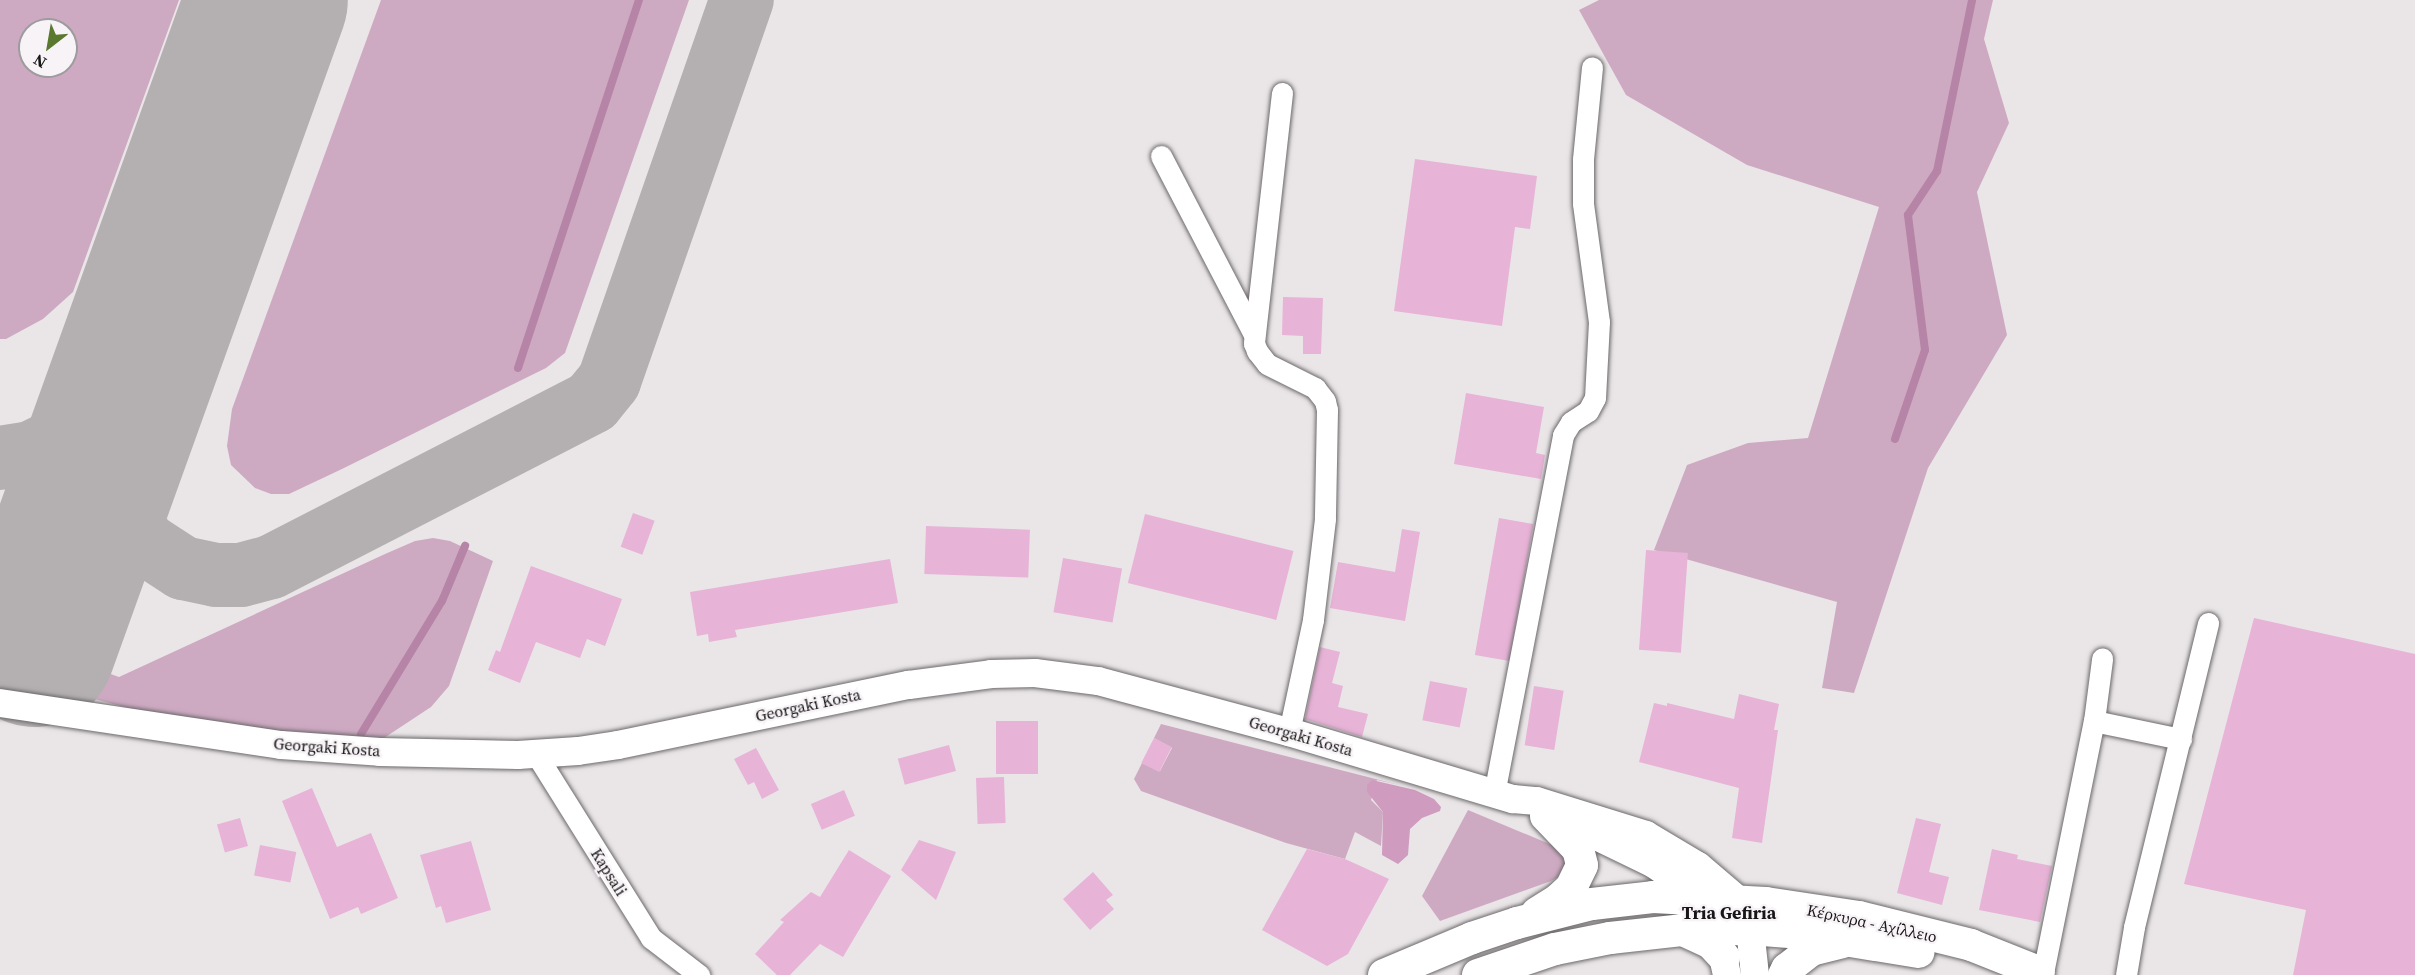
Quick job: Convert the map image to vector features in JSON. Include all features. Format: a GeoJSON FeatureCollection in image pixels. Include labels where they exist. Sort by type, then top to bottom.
{"type":"FeatureCollection","features":[{"type":"Feature","properties":{"kind":"main road","name":"Georgaki Kosta"},"geometry":{"type":"LineString","coordinates":[[0,704],[281,745],[380,752],[536,754],[618,745],[909,685],[991,674],[1035,673],[1098,681],[1289,732],[1503,796],[1537,801],[1646,835],[1698,866],[1738,900]]}},
{"type":"Feature","properties":{"kind":"main road","name":"Georgaki Kosta"},"geometry":{"type":"LineString","coordinates":[[0,689],[91,717]]}},
{"type":"Feature","properties":{"kind":"main road","name":"Georgaki Kosta"},"geometry":{"type":"LineString","coordinates":[[1503,796],[1602,838],[1654,864],[1678,879],[1700,899],[1723,954]]}},
{"type":"Feature","properties":{"kind":"main road"},"geometry":{"type":"LineString","coordinates":[[1384,975],[1472,938],[1517,923],[1558,900],[1581,872],[1582,866],[1578,849],[1546,816]]}},
{"type":"Feature","properties":{"kind":"main road","name":"Κέρκυρα - Αχίλλειο"},"geometry":{"type":"LineString","coordinates":[[1517,923],[1617,900],[1653,897],[1738,900],[1825,912],[1919,931],[1971,945],[2044,973]]}},
{"type":"Feature","properties":{"kind":"main road"},"geometry":{"type":"LineString","coordinates":[[1738,900],[1750,929],[1755,975]]}},
{"type":"Feature","properties":{"kind":"main road","name":"Κέρκυρα - Αχίλλειο"},"geometry":{"type":"LineString","coordinates":[[1478,975],[1555,949],[1610,938],[1682,930],[1723,954],[1750,929],[1855,940],[1968,962],[2044,973]]}},
{"type":"Feature","properties":{"kind":"main road"},"geometry":{"type":"LineString","coordinates":[[1784,975],[1787,969],[1811,950],[1855,940]]}},
{"type":"Feature","properties":{"kind":"street"},"geometry":{"type":"LineString","coordinates":[[1503,796],[1563,435],[1571,422],[1588,411],[1594,398],[1599,322],[1583,203],[1583,159],[1592,67]]}},
{"type":"Feature","properties":{"kind":"street"},"geometry":{"type":"LineString","coordinates":[[1254,335],[1282,93]]}},
{"type":"Feature","properties":{"kind":"street"},"geometry":{"type":"LineString","coordinates":[[1161,156],[1254,335],[1261,358],[1274,368],[1316,388],[1327,410],[1325,519],[1315,609],[1289,732]]}},
{"type":"Feature","properties":{"kind":"street"},"geometry":{"type":"LineString","coordinates":[[2126,975],[2134,927],[2208,623]]}},
{"type":"Feature","properties":{"kind":"street"},"geometry":{"type":"LineString","coordinates":[[2044,973],[2094,721],[2102,659]]}},
{"type":"Feature","properties":{"kind":"street"},"geometry":{"type":"LineString","coordinates":[[2094,721],[2181,739]]}},
{"type":"Feature","properties":{"kind":"street","name":"Kapsali"},"geometry":{"type":"LineString","coordinates":[[536,754],[651,938],[699,975]]}},
{"type":"Feature","properties":{"kind":"shaded area"},"geometry":{"type":"Polygon","coordinates":[[[0,0],[179,0],[73,292],[43,319],[6,339],[0,339],[0,0]]]}},
{"type":"Feature","properties":{"kind":"shaded area"},"geometry":{"type":"Polygon","coordinates":[[[381,0],[689,0],[565,353],[546,368],[342,469],[289,494],[271,494],[255,488],[231,465],[227,446],[232,409],[381,0]]]}},
{"type":"Feature","properties":{"kind":"shaded area"},"geometry":{"type":"Polygon","coordinates":[[[1599,0],[1993,0],[1984,39],[2009,123],[1977,192],[2007,335],[1928,468],[1854,693],[1822,688],[1837,602],[1654,550],[1687,465],[1748,443],[1808,438],[1879,207],[1747,165],[1626,95],[1579,10],[1599,0]]]}},
{"type":"Feature","properties":{"kind":"shaded area"},"geometry":{"type":"Polygon","coordinates":[[[433,538],[450,541],[493,561],[449,686],[431,707],[384,738],[363,741],[162,717],[0,674],[0,634],[119,677],[385,554],[415,541],[433,538]]]}},
{"type":"Feature","properties":{"kind":"shaded area"},"geometry":{"type":"Polygon","coordinates":[[[1161,724],[1399,785],[1377,780],[1371,800],[1383,812],[1381,846],[1355,832],[1345,859],[1286,843],[1141,791],[1134,779],[1142,763],[1160,771],[1172,748],[1154,738],[1161,724]]]}},
{"type":"Feature","properties":{"kind":"shaded area"},"geometry":{"type":"Polygon","coordinates":[[[1372,780],[1415,790],[1434,799],[1441,807],[1440,811],[1422,818],[1410,829],[1408,855],[1398,864],[1382,855],[1383,812],[1367,792],[1367,785],[1372,780]]]}},
{"type":"Feature","properties":{"kind":"shaded area"},"geometry":{"type":"Polygon","coordinates":[[[1468,810],[1552,845],[1564,855],[1565,864],[1558,877],[1551,881],[1440,921],[1422,896],[1468,810]]]}},
{"type":"Feature","properties":{"kind":"building"},"geometry":{"type":"Polygon","coordinates":[[[1415,159],[1537,176],[1530,229],[1515,227],[1502,326],[1394,311],[1415,159]]]}},
{"type":"Feature","properties":{"kind":"building"},"geometry":{"type":"Polygon","coordinates":[[[1283,297],[1323,298],[1321,354],[1303,354],[1303,336],[1282,335],[1283,297]]]}},
{"type":"Feature","properties":{"kind":"building"},"geometry":{"type":"Polygon","coordinates":[[[1466,393],[1544,407],[1536,453],[1545,455],[1541,479],[1454,464],[1466,393]]]}},
{"type":"Feature","properties":{"kind":"building"},"geometry":{"type":"Polygon","coordinates":[[[633,513],[655,521],[642,555],[621,547],[633,513]]]}},
{"type":"Feature","properties":{"kind":"building"},"geometry":{"type":"Polygon","coordinates":[[[1145,514],[1293,551],[1276,620],[1128,583],[1145,514]]]}},
{"type":"Feature","properties":{"kind":"building"},"geometry":{"type":"Polygon","coordinates":[[[1499,518],[1533,524],[1509,661],[1475,655],[1499,518]]]}},
{"type":"Feature","properties":{"kind":"building"},"geometry":{"type":"Polygon","coordinates":[[[926,526],[1030,530],[1028,578],[924,574],[926,526]]]}},
{"type":"Feature","properties":{"kind":"building"},"geometry":{"type":"Polygon","coordinates":[[[1402,529],[1420,532],[1405,621],[1330,608],[1338,562],[1395,572],[1402,529]]]}},
{"type":"Feature","properties":{"kind":"building"},"geometry":{"type":"Polygon","coordinates":[[[1646,550],[1688,553],[1681,653],[1639,650],[1646,550]]]}},
{"type":"Feature","properties":{"kind":"building"},"geometry":{"type":"Polygon","coordinates":[[[1063,558],[1122,568],[1113,623],[1053,612],[1063,558]]]}},
{"type":"Feature","properties":{"kind":"building"},"geometry":{"type":"Polygon","coordinates":[[[890,559],[898,603],[735,630],[737,637],[709,642],[708,634],[697,636],[690,592],[890,559]]]}},
{"type":"Feature","properties":{"kind":"building"},"geometry":{"type":"Polygon","coordinates":[[[531,566],[622,599],[605,646],[587,639],[580,658],[536,642],[520,683],[488,670],[496,650],[500,652],[531,566]]]}},
{"type":"Feature","properties":{"kind":"building"},"geometry":{"type":"Polygon","coordinates":[[[2254,618],[2415,654],[2415,975],[2293,975],[2306,910],[2184,884],[2254,618]]]}},
{"type":"Feature","properties":{"kind":"building"},"geometry":{"type":"Polygon","coordinates":[[[1320,647],[1340,652],[1332,683],[1343,686],[1338,707],[1368,714],[1362,737],[1305,719],[1320,647]]]}},
{"type":"Feature","properties":{"kind":"building"},"geometry":{"type":"Polygon","coordinates":[[[1430,681],[1467,688],[1460,728],[1422,720],[1430,681]]]}},
{"type":"Feature","properties":{"kind":"building"},"geometry":{"type":"Polygon","coordinates":[[[1534,686],[1564,691],[1554,750],[1525,745],[1534,686]]]}},
{"type":"Feature","properties":{"kind":"building"},"geometry":{"type":"Polygon","coordinates":[[[1739,694],[1779,704],[1774,730],[1778,730],[1762,843],[1732,838],[1739,788],[1639,762],[1654,703],[1667,706],[1667,703],[1734,719],[1739,694]]]}},
{"type":"Feature","properties":{"kind":"building"},"geometry":{"type":"Polygon","coordinates":[[[996,721],[1038,721],[1038,774],[996,774],[996,721]]]}},
{"type":"Feature","properties":{"kind":"building"},"geometry":{"type":"Polygon","coordinates":[[[1154,738],[1172,747],[1159,772],[1141,763],[1154,738]]]}},
{"type":"Feature","properties":{"kind":"building"},"geometry":{"type":"Polygon","coordinates":[[[949,745],[956,771],[905,785],[898,759],[949,745]]]}},
{"type":"Feature","properties":{"kind":"building"},"geometry":{"type":"Polygon","coordinates":[[[756,748],[779,790],[762,799],[754,782],[748,785],[734,759],[756,748]]]}},
{"type":"Feature","properties":{"kind":"building"},"geometry":{"type":"Polygon","coordinates":[[[1004,777],[1006,823],[978,824],[976,778],[1004,777]]]}},
{"type":"Feature","properties":{"kind":"building"},"geometry":{"type":"Polygon","coordinates":[[[312,788],[337,847],[371,833],[398,898],[361,914],[358,907],[330,919],[282,801],[312,788]]]}},
{"type":"Feature","properties":{"kind":"building"},"geometry":{"type":"Polygon","coordinates":[[[844,790],[855,816],[822,830],[811,804],[844,790]]]}},
{"type":"Feature","properties":{"kind":"building"},"geometry":{"type":"Polygon","coordinates":[[[240,818],[248,846],[225,852],[217,825],[240,818]]]}},
{"type":"Feature","properties":{"kind":"building"},"geometry":{"type":"Polygon","coordinates":[[[1916,818],[1941,824],[1929,872],[1949,877],[1942,905],[1897,893],[1916,818]]]}},
{"type":"Feature","properties":{"kind":"building"},"geometry":{"type":"Polygon","coordinates":[[[919,840],[956,852],[936,900],[901,870],[919,840]]]}},
{"type":"Feature","properties":{"kind":"building"},"geometry":{"type":"Polygon","coordinates":[[[471,841],[491,910],[446,923],[441,906],[436,908],[420,855],[471,841]]]}},
{"type":"Feature","properties":{"kind":"building"},"geometry":{"type":"Polygon","coordinates":[[[260,845],[296,852],[290,882],[254,875],[260,845]]]}},
{"type":"Feature","properties":{"kind":"building"},"geometry":{"type":"Polygon","coordinates":[[[1307,849],[1345,859],[1389,879],[1348,954],[1327,966],[1262,930],[1307,849]]]}},
{"type":"Feature","properties":{"kind":"building"},"geometry":{"type":"Polygon","coordinates":[[[1992,849],[2018,855],[2017,859],[2052,866],[2040,922],[1979,910],[1992,849]]]}},
{"type":"Feature","properties":{"kind":"building"},"geometry":{"type":"Polygon","coordinates":[[[849,850],[891,876],[843,957],[820,944],[790,975],[777,975],[755,954],[784,922],[780,920],[811,892],[820,897],[849,850]]]}},
{"type":"Feature","properties":{"kind":"building"},"geometry":{"type":"Polygon","coordinates":[[[1093,872],[1113,895],[1106,900],[1114,909],[1090,930],[1063,899],[1093,872]]]}},
{"type":"Feature","properties":{"kind":"waterway"},"geometry":{"type":"LineString","coordinates":[[518,368],[639,0]]}},
{"type":"Feature","properties":{"kind":"waterway"},"geometry":{"type":"LineString","coordinates":[[1895,439],[1925,350],[1908,215],[1937,171],[1972,0]]}},
{"type":"Feature","properties":{"kind":"waterway"},"geometry":{"type":"LineString","coordinates":[[361,734],[442,601],[465,546]]}},
{"type":"Feature","properties":{"kind":"taxiway"},"geometry":{"type":"LineString","coordinates":[[124,401],[113,443],[111,468],[129,521],[146,544],[183,568],[216,575],[241,575],[271,567],[592,402],[609,381],[742,0]]}},
{"type":"Feature","properties":{"kind":"taxiway"},"geometry":{"type":"LineString","coordinates":[[0,458],[31,453],[86,426],[109,402],[129,373],[145,342]]}},
{"type":"Feature","properties":{"kind":"runway"},"geometry":{"type":"LineString","coordinates":[[35,646],[267,0]]}},
{"type":"Feature","properties":{"kind":"district","name":"Tria Gefiria"},"geometry":{"type":"Point","coordinates":[1729,913]}}]}
